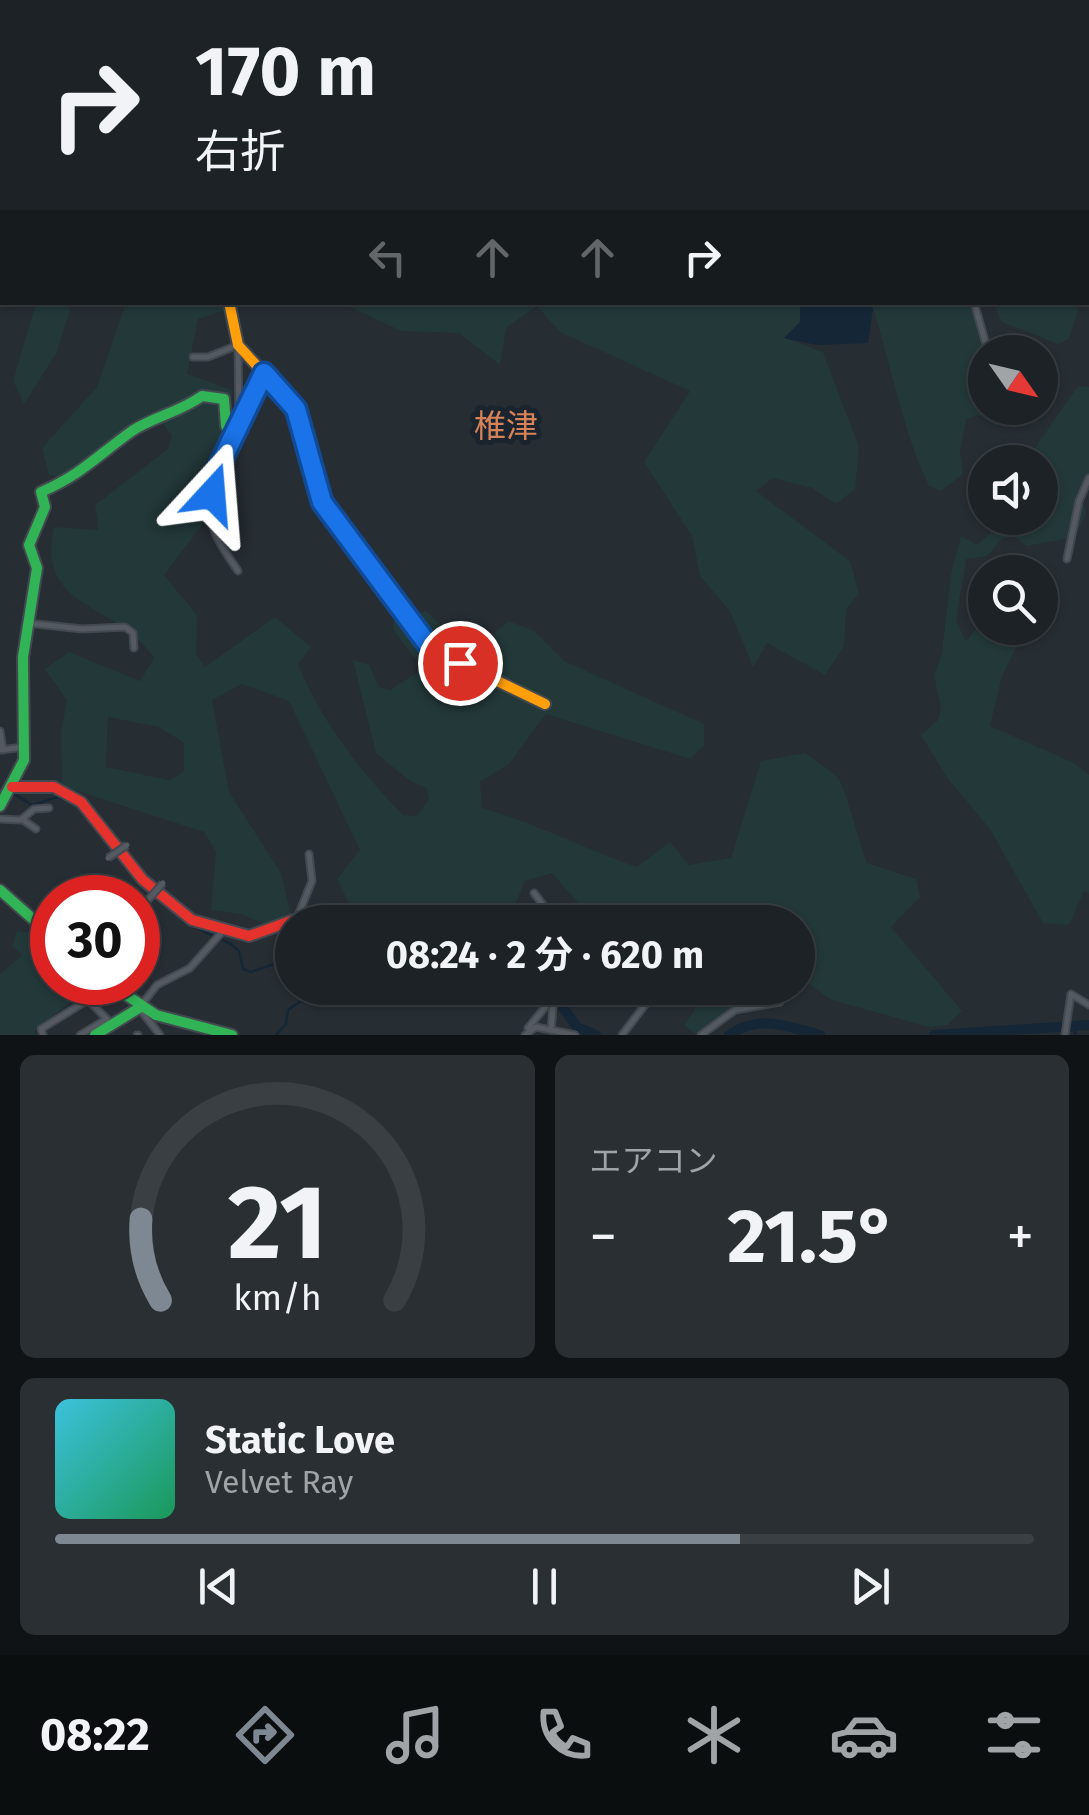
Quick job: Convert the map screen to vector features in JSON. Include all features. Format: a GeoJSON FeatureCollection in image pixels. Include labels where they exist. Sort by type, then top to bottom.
{"type":"FeatureCollection","features":[{"type":"Feature","properties":{"kind":"street"},"geometry":{"type":"LineString","coordinates":[[230,305],[245,402]]}},
{"type":"Feature","properties":{"kind":"street"},"geometry":{"type":"LineString","coordinates":[[975,305],[983,335]]}},
{"type":"Feature","properties":{"kind":"street"},"geometry":{"type":"LineString","coordinates":[[193,357],[208,357],[238,345]]}},
{"type":"Feature","properties":{"kind":"street"},"geometry":{"type":"LineString","coordinates":[[238,345],[296,409],[322,502],[432,650],[544,704]]}},
{"type":"Feature","properties":{"kind":"street"},"geometry":{"type":"LineString","coordinates":[[238,571],[214,529],[212,494],[245,402],[264,373]]}},
{"type":"Feature","properties":{"kind":"street"},"geometry":{"type":"LineString","coordinates":[[0,806],[21,772],[27,623],[34,602],[37,568],[29,545],[36,520],[45,508],[41,492],[80,476],[135,429],[178,414],[202,396],[218,395],[224,400],[226,426],[235,430]]}},
{"type":"Feature","properties":{"kind":"street"},"geometry":{"type":"LineString","coordinates":[[1067,559],[1089,478]]}},
{"type":"Feature","properties":{"kind":"street"},"geometry":{"type":"LineString","coordinates":[[27,623],[82,629],[125,627],[133,633],[134,648]]}},
{"type":"Feature","properties":{"kind":"street"},"geometry":{"type":"LineString","coordinates":[[0,731],[2,750],[24,746]]}},
{"type":"Feature","properties":{"kind":"street"},"geometry":{"type":"LineString","coordinates":[[11,787],[54,787],[81,802],[157,894],[192,920],[222,932],[249,936],[275,926]]}},
{"type":"Feature","properties":{"kind":"street"},"geometry":{"type":"LineString","coordinates":[[22,819],[34,809],[49,808]]}},
{"type":"Feature","properties":{"kind":"street"},"geometry":{"type":"LineString","coordinates":[[0,819],[22,819],[36,828]]}},
{"type":"Feature","properties":{"kind":"street"},"geometry":{"type":"LineString","coordinates":[[108,858],[127,845]]}},
{"type":"Feature","properties":{"kind":"street"},"geometry":{"type":"LineString","coordinates":[[302,905],[312,882],[309,854]]}},
{"type":"Feature","properties":{"kind":"street"},"geometry":{"type":"LineString","coordinates":[[160,886],[163,882]]}},
{"type":"Feature","properties":{"kind":"street"},"geometry":{"type":"LineString","coordinates":[[0,890],[30,917]]}},
{"type":"Feature","properties":{"kind":"street"},"geometry":{"type":"LineString","coordinates":[[534,893],[541,905]]}},
{"type":"Feature","properties":{"kind":"street"},"geometry":{"type":"LineString","coordinates":[[95,1035],[139,1008],[157,985],[190,968],[222,932]]}},
{"type":"Feature","properties":{"kind":"street"},"geometry":{"type":"LineString","coordinates":[[1066,1035],[1071,994],[1089,1004]]}},
{"type":"Feature","properties":{"kind":"street"},"geometry":{"type":"LineString","coordinates":[[43,1035],[42,1029],[88,1000],[108,1018],[80,1035]]}},
{"type":"Feature","properties":{"kind":"street"},"geometry":{"type":"LineString","coordinates":[[135,1005],[160,1035]]}},
{"type":"Feature","properties":{"kind":"street"},"geometry":{"type":"LineString","coordinates":[[526,1033],[547,1005]]}},
{"type":"Feature","properties":{"kind":"street"},"geometry":{"type":"LineString","coordinates":[[551,1005],[551,1030]]}},
{"type":"Feature","properties":{"kind":"street"},"geometry":{"type":"LineString","coordinates":[[622,1035],[645,1005]]}},
{"type":"Feature","properties":{"kind":"street"},"geometry":{"type":"LineString","coordinates":[[700,1035],[734,1010],[763,1005]]}},
{"type":"Feature","properties":{"kind":"street"},"geometry":{"type":"LineString","coordinates":[[139,1008],[232,1035]]}},
{"type":"Feature","properties":{"kind":"street"},"geometry":{"type":"LineString","coordinates":[[526,1033],[536,1027],[575,1035]]}},
{"type":"Feature","properties":{"kind":"green space"},"geometry":{"type":"Polygon","coordinates":[[[35,305],[71,305],[57,352],[24,404],[13,381],[35,305]]]}},
{"type":"Feature","properties":{"kind":"green space"},"geometry":{"type":"Polygon","coordinates":[[[125,305],[225,305],[226,310],[198,319],[187,374],[232,390],[227,492],[164,575],[197,615],[196,654],[205,667],[275,617],[311,647],[298,664],[330,725],[403,815],[416,816],[429,800],[427,788],[410,781],[376,753],[353,660],[369,665],[379,687],[390,690],[423,669],[393,630],[394,620],[426,611],[470,653],[509,621],[534,631],[564,661],[704,724],[704,746],[690,759],[546,714],[509,764],[480,782],[482,808],[637,867],[670,842],[689,865],[731,858],[761,761],[805,753],[841,783],[867,863],[916,879],[920,897],[891,927],[962,1011],[947,1025],[929,1027],[832,1000],[815,988],[815,905],[580,905],[552,873],[525,881],[515,905],[350,905],[337,879],[360,850],[289,701],[242,684],[212,700],[229,792],[281,873],[289,905],[275,905],[275,928],[241,914],[211,910],[216,852],[204,832],[62,786],[61,732],[67,700],[45,669],[69,652],[140,681],[154,658],[139,640],[68,591],[57,575],[51,554],[54,527],[99,530],[95,505],[168,449],[172,436],[155,413],[91,454],[68,478],[49,475],[42,448],[97,387],[125,305]],[[108,717],[106,767],[169,780],[184,772],[184,743],[159,727],[108,717]]]}},
{"type":"Feature","properties":{"kind":"green space"},"geometry":{"type":"Polygon","coordinates":[[[346,305],[800,305],[800,322],[785,338],[823,352],[859,447],[855,489],[836,504],[812,488],[773,478],[756,491],[850,561],[859,593],[846,610],[844,646],[825,675],[767,643],[753,667],[730,611],[700,576],[692,536],[644,462],[690,391],[560,332],[537,306],[506,328],[500,365],[459,333],[401,331],[346,305]]]}},
{"type":"Feature","properties":{"kind":"green space"},"geometry":{"type":"Polygon","coordinates":[[[869,305],[974,305],[987,335],[968,335],[968,418],[960,453],[963,474],[940,491],[929,486],[904,420],[869,305]]]}},
{"type":"Feature","properties":{"kind":"green space"},"geometry":{"type":"Polygon","coordinates":[[[994,305],[1079,305],[1069,339],[1058,344],[1058,335],[1035,335],[1002,322],[994,305]]]}},
{"type":"Feature","properties":{"kind":"green space"},"geometry":{"type":"Polygon","coordinates":[[[1078,386],[1089,387],[1089,477],[1080,490],[1086,513],[1075,537],[1027,546],[1015,537],[1003,538],[988,555],[968,555],[956,620],[968,645],[1018,645],[1002,676],[990,726],[1074,763],[1089,775],[1089,894],[1084,891],[1069,925],[1043,923],[990,829],[948,779],[921,735],[938,720],[941,708],[934,676],[942,653],[951,574],[961,536],[977,545],[989,535],[1058,535],[1058,445],[1037,445],[1051,425],[1058,425],[1058,415],[1078,386]]]}},
{"type":"Feature","properties":{"kind":"green space"},"geometry":{"type":"Polygon","coordinates":[[[17,931],[30,933],[30,1005],[66,1005],[35,1030],[36,1035],[0,1035],[0,974],[22,955],[12,946],[17,931]]]}},
{"type":"Feature","properties":{"kind":"green space"},"geometry":{"type":"Polygon","coordinates":[[[698,1005],[739,1005],[695,1034],[684,1025],[698,1005]]]}},
{"type":"Feature","properties":{"kind":"water"},"geometry":{"type":"Polygon","coordinates":[[[800,305],[873,308],[868,343],[817,345],[784,338],[800,322],[800,305]]]}},
{"type":"Feature","properties":{"kind":"waterway"},"geometry":{"type":"LineString","coordinates":[[11,792],[32,805],[58,797],[78,805]]}},
{"type":"Feature","properties":{"kind":"waterway"},"geometry":{"type":"LineString","coordinates":[[99,831],[139,883],[191,925],[239,951],[243,969],[251,972],[275,964]]}},
{"type":"Feature","properties":{"kind":"waterway"},"geometry":{"type":"LineString","coordinates":[[276,1035],[286,1024],[288,1010],[295,1005]]}},
{"type":"Feature","properties":{"kind":"waterway"},"geometry":{"type":"LineString","coordinates":[[561,1005],[577,1027],[596,1035]]}},
{"type":"Feature","properties":{"kind":"waterway"},"geometry":{"type":"LineString","coordinates":[[729,1035],[762,1023],[820,1035]]}},
{"type":"Feature","properties":{"kind":"waterway"},"geometry":{"type":"LineString","coordinates":[[1072,1025],[1076,1035]]}},
{"type":"Feature","properties":{"kind":"waterway"},"geometry":{"type":"LineString","coordinates":[[934,1035],[1089,1025]]}},
{"type":"Feature","properties":{"kind":"traffic: fast"},"geometry":{"type":"LineString","coordinates":[[0,806],[24,760],[23,657],[37,568],[29,545],[45,507],[41,492],[79,471],[140,426],[202,396],[224,399],[226,426],[233,434]]}},
{"type":"Feature","properties":{"kind":"traffic: fast"},"geometry":{"type":"LineString","coordinates":[[0,890],[30,917]]}},
{"type":"Feature","properties":{"kind":"traffic: fast"},"geometry":{"type":"LineString","coordinates":[[141,1005],[156,1015],[232,1035]]}},
{"type":"Feature","properties":{"kind":"traffic: fast"},"geometry":{"type":"LineString","coordinates":[[95,1035],[139,1008]]}},
{"type":"Feature","properties":{"kind":"traffic: slow"},"geometry":{"type":"LineString","coordinates":[[230,305],[238,345],[296,409],[322,502],[433,650],[545,704]]}},
{"type":"Feature","properties":{"kind":"traffic: jam"},"geometry":{"type":"LineString","coordinates":[[12,787],[54,787],[81,802],[143,880],[192,920],[249,936],[275,927]]}},
{"type":"Feature","properties":{"kind":"district","name":"椎津"},"geometry":{"type":"Point","coordinates":[506,426]}},
{"type":"Feature","properties":{"kind":"route"},"geometry":{"type":"LineString","coordinates":[[212,494],[218,468],[264,373],[296,409],[322,502],[432,650],[460,663]]}}]}
